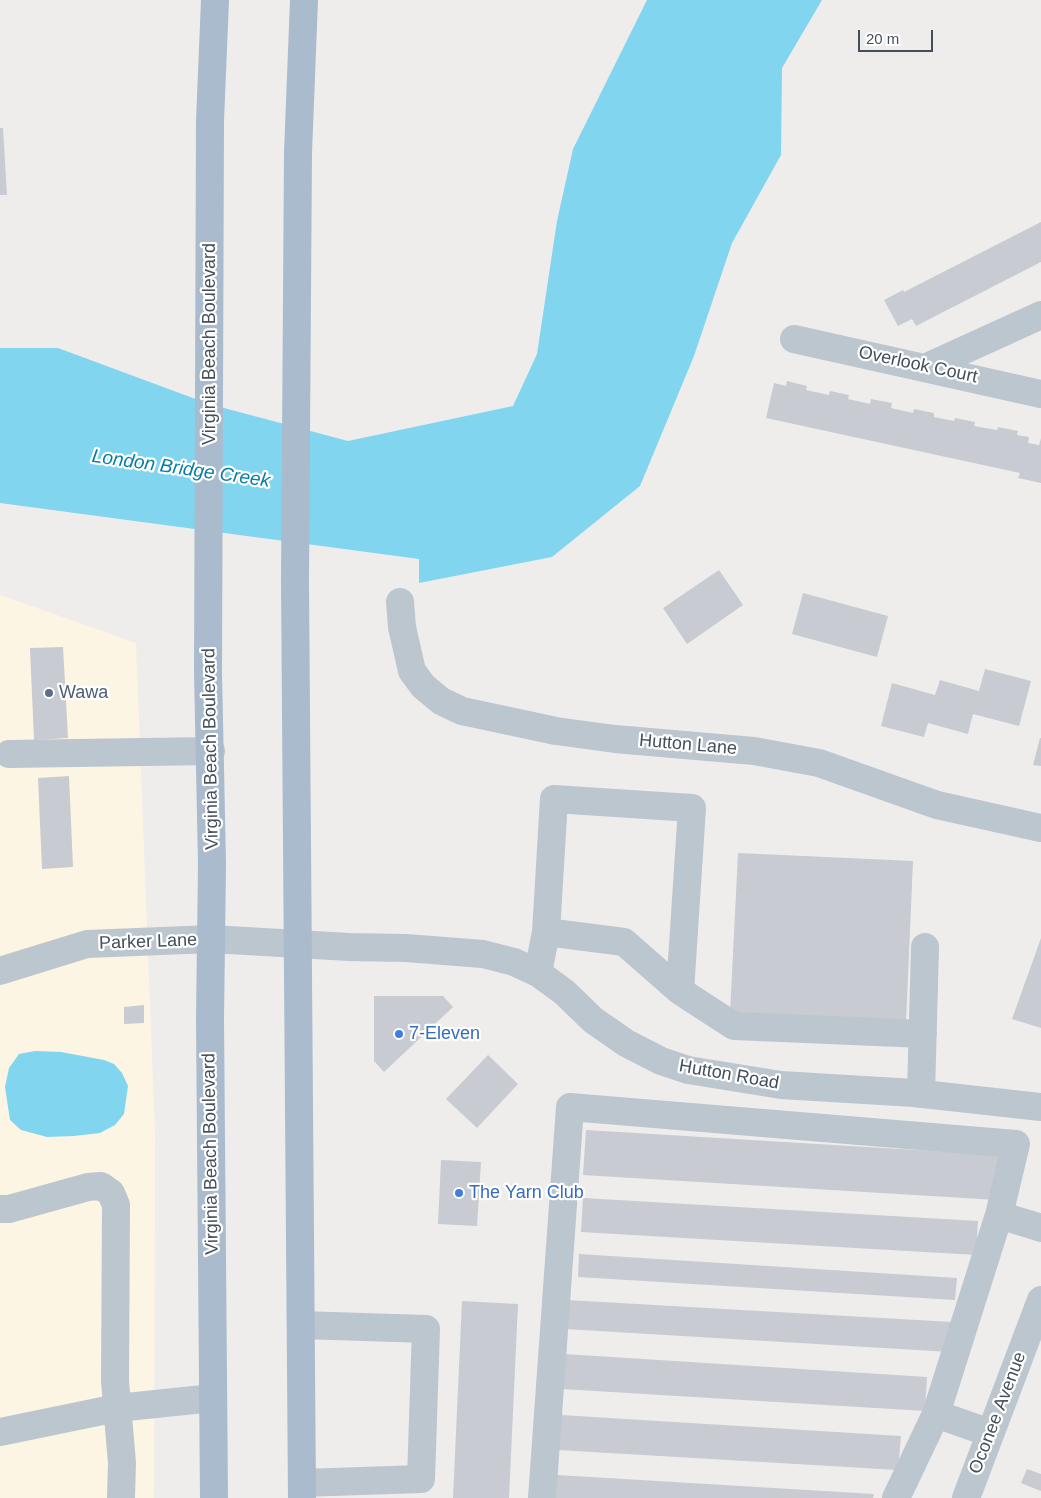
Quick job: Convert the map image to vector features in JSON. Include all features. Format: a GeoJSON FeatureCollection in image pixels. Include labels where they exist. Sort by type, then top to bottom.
{"type":"FeatureCollection","features":[{"type":"Feature","properties":{"kind":"main road","name":"Virginia Beach Boulevard"},"geometry":{"type":"LineString","coordinates":[[214,1498],[209,565],[210,121],[215,0]]}},
{"type":"Feature","properties":{"kind":"main road"},"geometry":{"type":"LineString","coordinates":[[302,1490],[295,581],[299,111],[304,0]]}},
{"type":"Feature","properties":{"kind":"street"},"geometry":{"type":"LineString","coordinates":[[927,367],[1041,315]]}},
{"type":"Feature","properties":{"kind":"street","name":"Overlook Court"},"geometry":{"type":"LineString","coordinates":[[794,339],[927,367],[1041,394]]}},
{"type":"Feature","properties":{"kind":"street","name":"Hutton Lane"},"geometry":{"type":"LineString","coordinates":[[400,602],[402,627],[412,671],[423,686],[440,701],[462,711],[556,732],[615,740],[754,751],[819,763],[937,805],[1041,828]]}},
{"type":"Feature","properties":{"kind":"street"},"geometry":{"type":"LineString","coordinates":[[9,754],[211,751]]}},
{"type":"Feature","properties":{"kind":"street"},"geometry":{"type":"LineString","coordinates":[[538,974],[546,932],[554,799],[692,808],[680,991]]}},
{"type":"Feature","properties":{"kind":"street"},"geometry":{"type":"LineString","coordinates":[[546,932],[624,942],[680,991],[734,1026],[923,1034]]}},
{"type":"Feature","properties":{"kind":"street","name":"Parker Lane"},"geometry":{"type":"LineString","coordinates":[[0,971],[87,944],[212,939],[299,943]]}},
{"type":"Feature","properties":{"kind":"street","name":"Hutton Road"},"geometry":{"type":"LineString","coordinates":[[299,943],[483,954],[514,962],[538,974],[564,992],[593,1020],[626,1043],[661,1061],[688,1070],[772,1084],[921,1094],[1041,1107]]}},
{"type":"Feature","properties":{"kind":"street"},"geometry":{"type":"LineString","coordinates":[[921,1094],[925,947]]}},
{"type":"Feature","properties":{"kind":"street"},"geometry":{"type":"LineString","coordinates":[[542,1498],[570,1107],[1016,1144],[999,1215],[936,1414],[896,1498]]}},
{"type":"Feature","properties":{"kind":"street"},"geometry":{"type":"LineString","coordinates":[[0,1209],[88,1187],[101,1186],[111,1193],[116,1205],[115,1381],[122,1463],[121,1498]]}},
{"type":"Feature","properties":{"kind":"street"},"geometry":{"type":"LineString","coordinates":[[999,1215],[1041,1228]]}},
{"type":"Feature","properties":{"kind":"street","name":"Oconee Avenue"},"geometry":{"type":"LineString","coordinates":[[966,1498],[990,1432],[1033,1342],[1041,1300]]}},
{"type":"Feature","properties":{"kind":"street"},"geometry":{"type":"LineString","coordinates":[[301,1325],[426,1329],[421,1479],[302,1490]]}},
{"type":"Feature","properties":{"kind":"street"},"geometry":{"type":"LineString","coordinates":[[0,1432],[117,1408],[213,1398]]}},
{"type":"Feature","properties":{"kind":"street"},"geometry":{"type":"LineString","coordinates":[[936,1414],[990,1432]]}},
{"type":"Feature","properties":{"kind":"shaded area"},"geometry":{"type":"Polygon","coordinates":[[[0,595],[136,643],[155,1133],[154,1498],[0,1498],[0,595]]]}},
{"type":"Feature","properties":{"kind":"water","name":"London Bridge Creek"},"geometry":{"type":"Polygon","coordinates":[[[647,0],[822,0],[782,68],[781,155],[732,243],[694,356],[640,486],[552,557],[419,583],[419,559],[0,503],[0,348],[58,348],[209,404],[348,441],[513,406],[537,354],[557,221],[573,149],[647,0]]]}},
{"type":"Feature","properties":{"kind":"water"},"geometry":{"type":"Polygon","coordinates":[[[35,1051],[61,1052],[104,1060],[114,1064],[122,1073],[128,1086],[124,1114],[115,1125],[100,1133],[47,1137],[21,1130],[10,1120],[5,1087],[9,1068],[19,1054],[35,1051]]]}},
{"type":"Feature","properties":{"kind":"building"},"geometry":{"type":"Polygon","coordinates":[[[0,128],[3,128],[7,195],[0,195],[0,128]]]}},
{"type":"Feature","properties":{"kind":"building"},"geometry":{"type":"Polygon","coordinates":[[[1041,222],[1041,262],[916,326],[912,319],[898,326],[884,300],[903,290],[904,292],[1041,222]]]}},
{"type":"Feature","properties":{"kind":"building"},"geometry":{"type":"Polygon","coordinates":[[[787,381],[807,386],[806,390],[829,395],[830,391],[849,395],[848,399],[870,404],[871,399],[892,403],[891,408],[913,413],[914,409],[934,413],[934,417],[954,421],[955,418],[975,422],[974,426],[997,430],[998,427],[1018,431],[1017,435],[1029,437],[1028,443],[1039,445],[1041,438],[1041,483],[1018,478],[1020,473],[766,418],[774,383],[786,386],[787,381]]]}},
{"type":"Feature","properties":{"kind":"building"},"geometry":{"type":"Polygon","coordinates":[[[719,570],[743,605],[687,644],[663,608],[719,570]]]}},
{"type":"Feature","properties":{"kind":"building"},"geometry":{"type":"Polygon","coordinates":[[[803,593],[888,616],[877,657],[792,634],[803,593]]]}},
{"type":"Feature","properties":{"kind":"building","name":"Wawa"},"geometry":{"type":"Polygon","coordinates":[[[63,647],[68,738],[34,740],[30,648],[63,647]]]}},
{"type":"Feature","properties":{"kind":"building"},"geometry":{"type":"Polygon","coordinates":[[[985,669],[1031,681],[1019,726],[973,714],[968,734],[928,723],[924,737],[881,726],[892,683],[935,695],[940,680],[979,691],[985,669]]]}},
{"type":"Feature","properties":{"kind":"building"},"geometry":{"type":"Polygon","coordinates":[[[1041,738],[1041,766],[1033,765],[1041,738]]]}},
{"type":"Feature","properties":{"kind":"building"},"geometry":{"type":"Polygon","coordinates":[[[69,776],[73,867],[42,869],[38,778],[69,776]]]}},
{"type":"Feature","properties":{"kind":"building"},"geometry":{"type":"Polygon","coordinates":[[[738,853],[913,861],[906,1022],[730,1014],[738,853]]]}},
{"type":"Feature","properties":{"kind":"building"},"geometry":{"type":"Polygon","coordinates":[[[1041,938],[1041,1028],[1012,1019],[1041,938]]]}},
{"type":"Feature","properties":{"kind":"building","name":"7-Eleven"},"geometry":{"type":"Polygon","coordinates":[[[374,996],[443,996],[453,1007],[384,1072],[374,1061],[374,996]]]}},
{"type":"Feature","properties":{"kind":"building"},"geometry":{"type":"Polygon","coordinates":[[[144,1005],[144,1023],[124,1024],[124,1007],[144,1005]]]}},
{"type":"Feature","properties":{"kind":"building","name":"7-Eleven"},"geometry":{"type":"Polygon","coordinates":[[[488,1055],[518,1084],[477,1128],[446,1099],[488,1055]]]}},
{"type":"Feature","properties":{"kind":"building"},"geometry":{"type":"Polygon","coordinates":[[[586,1130],[999,1155],[997,1200],[583,1175],[586,1130]]]}},
{"type":"Feature","properties":{"kind":"building","name":"The Yarn Club"},"geometry":{"type":"Polygon","coordinates":[[[441,1160],[481,1162],[477,1226],[438,1224],[441,1160]]]}},
{"type":"Feature","properties":{"kind":"building"},"geometry":{"type":"Polygon","coordinates":[[[583,1198],[978,1221],[976,1255],[581,1232],[583,1198]]]}},
{"type":"Feature","properties":{"kind":"building"},"geometry":{"type":"Polygon","coordinates":[[[579,1254],[957,1278],[955,1300],[578,1277],[579,1254]]]}},
{"type":"Feature","properties":{"kind":"building"},"geometry":{"type":"Polygon","coordinates":[[[567,1300],[952,1322],[950,1352],[565,1329],[567,1300]]]}},
{"type":"Feature","properties":{"kind":"building"},"geometry":{"type":"Polygon","coordinates":[[[462,1301],[518,1304],[509,1498],[453,1498],[462,1301]]]}},
{"type":"Feature","properties":{"kind":"building"},"geometry":{"type":"Polygon","coordinates":[[[564,1354],[927,1377],[925,1411],[562,1389],[564,1354]]]}},
{"type":"Feature","properties":{"kind":"building"},"geometry":{"type":"Polygon","coordinates":[[[561,1415],[901,1436],[898,1470],[558,1450],[561,1415]]]}},
{"type":"Feature","properties":{"kind":"building"},"geometry":{"type":"Polygon","coordinates":[[[1027,1469],[1041,1474],[1041,1491],[1021,1483],[1027,1469]]]}},
{"type":"Feature","properties":{"kind":"building"},"geometry":{"type":"Polygon","coordinates":[[[557,1475],[874,1494],[873,1498],[556,1498],[557,1475]]]}},
{"type":"Feature","properties":{"kind":"place","name":"Wawa"},"geometry":{"type":"Point","coordinates":[49,693]}},
{"type":"Feature","properties":{"kind":"place","name":"7-Eleven"},"geometry":{"type":"Point","coordinates":[399,1034]}},
{"type":"Feature","properties":{"kind":"place","name":"The Yarn Club"},"geometry":{"type":"Point","coordinates":[459,1193]}}]}
